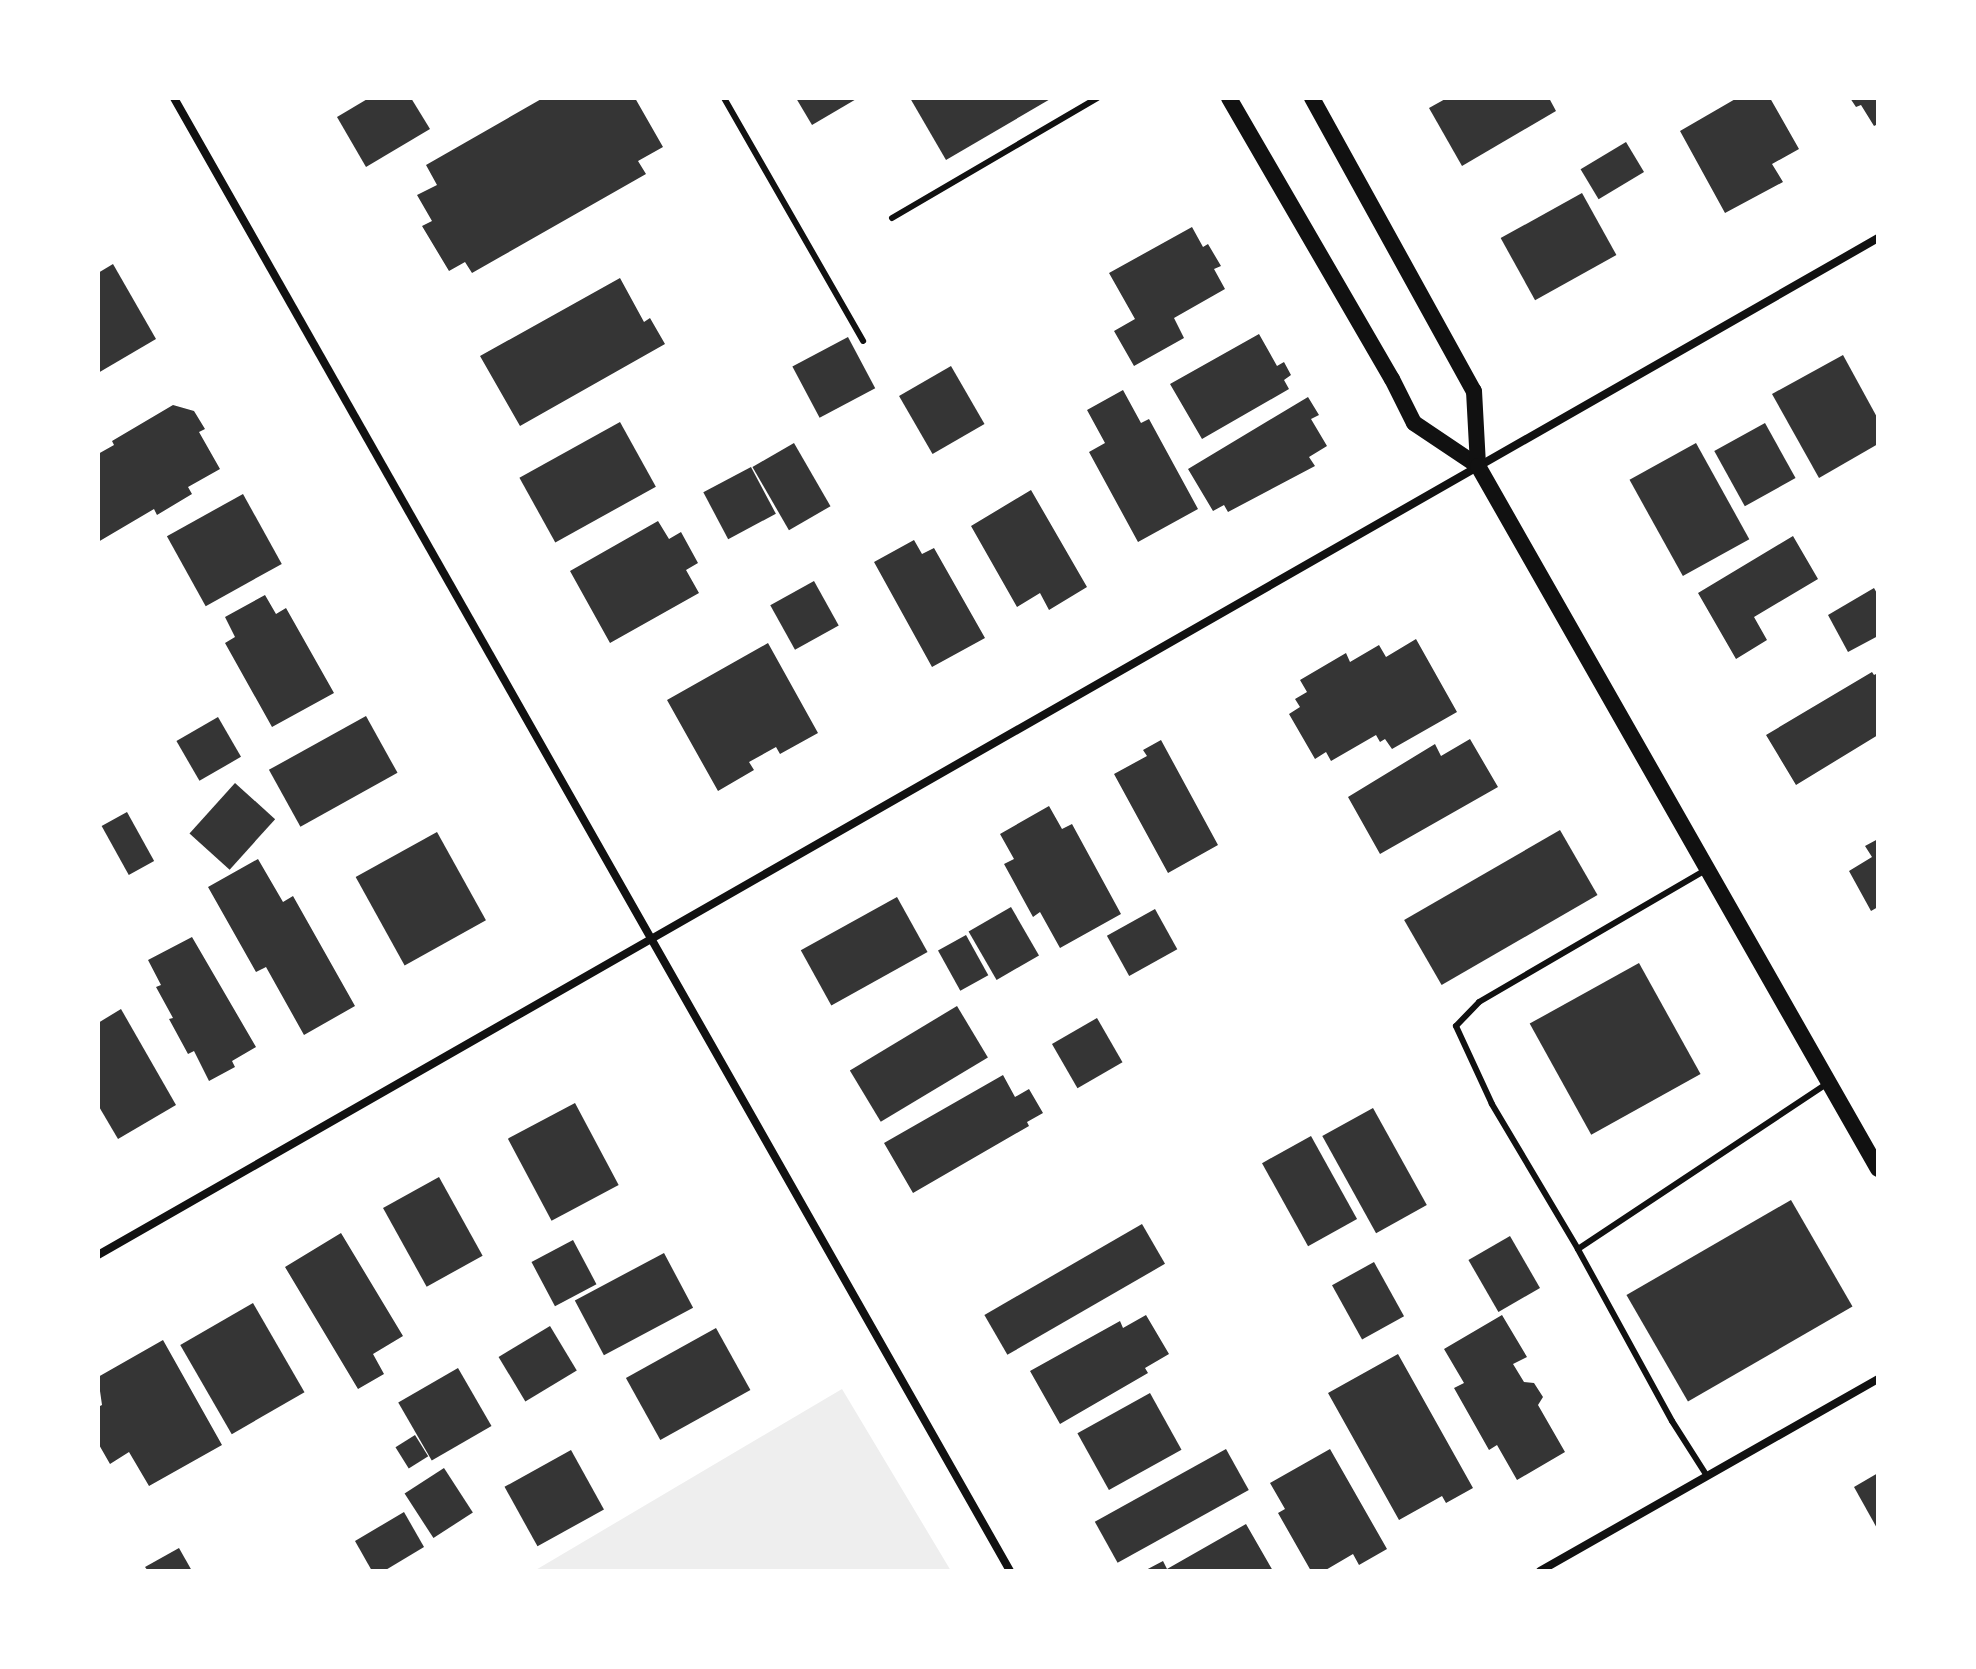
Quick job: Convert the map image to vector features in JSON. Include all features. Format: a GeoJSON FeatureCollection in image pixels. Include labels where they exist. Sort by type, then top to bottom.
{"type":"FeatureCollection","features":[{"type":"Feature","properties":{"kind":"main road"},"geometry":{"type":"LineString","coordinates":[[1229,98],[1392,379],[1414,423],[1478,466]]}},
{"type":"Feature","properties":{"kind":"main road"},"geometry":{"type":"LineString","coordinates":[[1312,98],[1474,391],[1478,466],[1878,1169]]}},
{"type":"Feature","properties":{"kind":"street"},"geometry":{"type":"LineString","coordinates":[[174,98],[1010,1571]]}},
{"type":"Feature","properties":{"kind":"street"},"geometry":{"type":"LineString","coordinates":[[98,1255],[1878,238]]}},
{"type":"Feature","properties":{"kind":"street"},"geometry":{"type":"LineString","coordinates":[[1540,1571],[1878,1379]]}},
{"type":"Feature","properties":{"kind":"lane"},"geometry":{"type":"LineString","coordinates":[[724,98],[863,341]]}},
{"type":"Feature","properties":{"kind":"lane"},"geometry":{"type":"LineString","coordinates":[[892,218],[1097,98]]}},
{"type":"Feature","properties":{"kind":"lane"},"geometry":{"type":"LineString","coordinates":[[1706,870],[1479,1002],[1456,1026],[1492,1104],[1578,1249],[1672,1421],[1707,1476]]}},
{"type":"Feature","properties":{"kind":"lane"},"geometry":{"type":"LineString","coordinates":[[1578,1249],[1828,1083]]}},
{"type":"Feature","properties":{"kind":"shaded area"},"geometry":{"type":"Polygon","coordinates":[[[842,1389],[951,1571],[534,1571],[842,1389]]]}},
{"type":"Feature","properties":{"kind":"building"},"geometry":{"type":"Polygon","coordinates":[[[369,98],[411,98],[430,129],[366,167],[337,117],[369,98]]]}},
{"type":"Feature","properties":{"kind":"building"},"geometry":{"type":"Polygon","coordinates":[[[543,98],[635,98],[663,147],[638,161],[646,174],[472,273],[465,262],[449,271],[422,226],[432,221],[417,195],[437,185],[426,165],[543,98]]]}},
{"type":"Feature","properties":{"kind":"building"},"geometry":{"type":"Polygon","coordinates":[[[796,98],[858,98],[812,125],[796,98]]]}},
{"type":"Feature","properties":{"kind":"building"},"geometry":{"type":"Polygon","coordinates":[[[910,98],[1052,98],[946,160],[910,98]]]}},
{"type":"Feature","properties":{"kind":"building"},"geometry":{"type":"Polygon","coordinates":[[[1447,98],[1549,98],[1556,111],[1462,166],[1429,108],[1447,98]]]}},
{"type":"Feature","properties":{"kind":"building"},"geometry":{"type":"Polygon","coordinates":[[[1737,98],[1770,98],[1799,149],[1772,164],[1783,182],[1725,213],[1680,131],[1737,98]]]}},
{"type":"Feature","properties":{"kind":"building"},"geometry":{"type":"Polygon","coordinates":[[[1850,98],[1878,98],[1878,124],[1874,126],[1861,105],[1856,107],[1850,98]]]}},
{"type":"Feature","properties":{"kind":"building"},"geometry":{"type":"Polygon","coordinates":[[[1626,142],[1644,172],[1599,199],[1581,169],[1626,142]]]}},
{"type":"Feature","properties":{"kind":"building"},"geometry":{"type":"Polygon","coordinates":[[[1582,193],[1616,255],[1535,300],[1501,238],[1582,193]]]}},
{"type":"Feature","properties":{"kind":"building"},"geometry":{"type":"Polygon","coordinates":[[[1192,227],[1203,247],[1208,244],[1221,266],[1214,269],[1225,289],[1174,318],[1184,338],[1134,366],[1114,331],[1135,319],[1109,273],[1192,227]]]}},
{"type":"Feature","properties":{"kind":"building"},"geometry":{"type":"Polygon","coordinates":[[[113,264],[156,339],[98,373],[98,273],[113,264]]]}},
{"type":"Feature","properties":{"kind":"building"},"geometry":{"type":"Polygon","coordinates":[[[620,278],[644,322],[650,318],[665,344],[520,426],[480,356],[620,278]]]}},
{"type":"Feature","properties":{"kind":"building"},"geometry":{"type":"Polygon","coordinates":[[[1259,334],[1277,366],[1284,362],[1291,375],[1284,380],[1289,389],[1202,439],[1170,384],[1259,334]]]}},
{"type":"Feature","properties":{"kind":"building"},"geometry":{"type":"Polygon","coordinates":[[[848,337],[875,388],[820,418],[792,367],[848,337]]]}},
{"type":"Feature","properties":{"kind":"building"},"geometry":{"type":"Polygon","coordinates":[[[1843,355],[1878,419],[1878,444],[1819,478],[1772,394],[1843,355]]]}},
{"type":"Feature","properties":{"kind":"building"},"geometry":{"type":"Polygon","coordinates":[[[951,366],[984,424],[933,454],[899,396],[951,366]]]}},
{"type":"Feature","properties":{"kind":"building"},"geometry":{"type":"Polygon","coordinates":[[[1123,390],[1141,423],[1149,419],[1198,509],[1138,542],[1089,452],[1105,443],[1087,410],[1123,390]]]}},
{"type":"Feature","properties":{"kind":"building"},"geometry":{"type":"Polygon","coordinates":[[[1308,397],[1319,415],[1311,419],[1327,446],[1309,457],[1315,466],[1228,512],[1224,505],[1213,511],[1188,469],[1308,397]]]}},
{"type":"Feature","properties":{"kind":"building"},"geometry":{"type":"Polygon","coordinates":[[[173,405],[194,411],[205,429],[199,432],[220,469],[188,487],[192,494],[157,515],[154,509],[98,542],[98,454],[114,445],[112,441],[173,405]]]}},
{"type":"Feature","properties":{"kind":"building"},"geometry":{"type":"Polygon","coordinates":[[[620,422],[656,487],[555,542],[519,478],[620,422]]]}},
{"type":"Feature","properties":{"kind":"building"},"geometry":{"type":"Polygon","coordinates":[[[1765,423],[1796,478],[1745,506],[1714,451],[1765,423]]]}},
{"type":"Feature","properties":{"kind":"building"},"geometry":{"type":"Polygon","coordinates":[[[794,443],[830,506],[789,530],[752,467],[794,443]]]}},
{"type":"Feature","properties":{"kind":"building"},"geometry":{"type":"Polygon","coordinates":[[[1696,443],[1749,539],[1683,576],[1630,480],[1696,443]]]}},
{"type":"Feature","properties":{"kind":"building"},"geometry":{"type":"Polygon","coordinates":[[[751,467],[776,514],[728,539],[703,492],[751,467]]]}},
{"type":"Feature","properties":{"kind":"building"},"geometry":{"type":"Polygon","coordinates":[[[1031,490],[1087,587],[1049,610],[1040,593],[1017,607],[971,526],[1031,490]]]}},
{"type":"Feature","properties":{"kind":"building"},"geometry":{"type":"Polygon","coordinates":[[[243,494],[282,564],[206,606],[167,536],[243,494]]]}},
{"type":"Feature","properties":{"kind":"building"},"geometry":{"type":"Polygon","coordinates":[[[658,521],[669,539],[681,532],[698,563],[686,570],[699,593],[610,643],[570,571],[658,521]]]}},
{"type":"Feature","properties":{"kind":"building"},"geometry":{"type":"Polygon","coordinates":[[[1793,536],[1818,579],[1754,617],[1767,640],[1736,659],[1698,593],[1793,536]]]}},
{"type":"Feature","properties":{"kind":"building"},"geometry":{"type":"Polygon","coordinates":[[[914,540],[922,554],[934,548],[985,638],[932,667],[874,562],[914,540]]]}},
{"type":"Feature","properties":{"kind":"building"},"geometry":{"type":"Polygon","coordinates":[[[814,581],[839,626],[795,650],[770,605],[814,581]]]}},
{"type":"Feature","properties":{"kind":"building"},"geometry":{"type":"Polygon","coordinates":[[[1874,588],[1878,595],[1878,636],[1848,652],[1828,615],[1874,588]]]}},
{"type":"Feature","properties":{"kind":"building"},"geometry":{"type":"Polygon","coordinates":[[[265,595],[276,614],[286,608],[334,693],[272,727],[225,643],[235,637],[225,617],[265,595]]]}},
{"type":"Feature","properties":{"kind":"building"},"geometry":{"type":"Polygon","coordinates":[[[1416,639],[1457,712],[1392,749],[1385,739],[1380,742],[1376,735],[1331,761],[1326,752],[1315,759],[1289,714],[1300,707],[1295,699],[1307,692],[1300,680],[1346,653],[1350,662],[1379,645],[1386,657],[1416,639]]]}},
{"type":"Feature","properties":{"kind":"building"},"geometry":{"type":"Polygon","coordinates":[[[768,643],[818,733],[780,754],[776,747],[749,762],[754,770],[718,791],[667,700],[768,643]]]}},
{"type":"Feature","properties":{"kind":"building"},"geometry":{"type":"Polygon","coordinates":[[[1872,672],[1874,675],[1878,673],[1878,735],[1796,785],[1766,735],[1872,672]]]}},
{"type":"Feature","properties":{"kind":"building"},"geometry":{"type":"Polygon","coordinates":[[[366,716],[398,773],[300,827],[269,770],[366,716]]]}},
{"type":"Feature","properties":{"kind":"building"},"geometry":{"type":"Polygon","coordinates":[[[218,717],[241,757],[199,781],[176,741],[218,717]]]}},
{"type":"Feature","properties":{"kind":"building"},"geometry":{"type":"Polygon","coordinates":[[[1470,739],[1498,787],[1380,854],[1348,797],[1435,744],[1441,756],[1470,739]]]}},
{"type":"Feature","properties":{"kind":"building"},"geometry":{"type":"Polygon","coordinates":[[[1161,740],[1218,845],[1168,873],[1114,774],[1147,756],[1143,750],[1161,740]]]}},
{"type":"Feature","properties":{"kind":"building"},"geometry":{"type":"Polygon","coordinates":[[[235,783],[275,819],[230,870],[189,834],[235,783]]]}},
{"type":"Feature","properties":{"kind":"building"},"geometry":{"type":"Polygon","coordinates":[[[1049,806],[1062,829],[1072,824],[1121,914],[1060,948],[1040,912],[1033,917],[1004,864],[1014,859],[1000,834],[1049,806]]]}},
{"type":"Feature","properties":{"kind":"building"},"geometry":{"type":"Polygon","coordinates":[[[127,812],[154,861],[129,875],[102,826],[127,812]]]}},
{"type":"Feature","properties":{"kind":"building"},"geometry":{"type":"Polygon","coordinates":[[[1560,830],[1598,895],[1442,985],[1404,920],[1560,830]]]}},
{"type":"Feature","properties":{"kind":"building"},"geometry":{"type":"Polygon","coordinates":[[[437,832],[486,920],[405,965],[356,877],[437,832]]]}},
{"type":"Feature","properties":{"kind":"building"},"geometry":{"type":"Polygon","coordinates":[[[1878,839],[1878,907],[1871,911],[1849,871],[1872,857],[1865,846],[1878,839]]]}},
{"type":"Feature","properties":{"kind":"building"},"geometry":{"type":"Polygon","coordinates":[[[258,859],[283,902],[293,896],[355,1006],[304,1035],[266,967],[256,972],[208,887],[258,859]]]}},
{"type":"Feature","properties":{"kind":"building"},"geometry":{"type":"Polygon","coordinates":[[[897,897],[928,952],[831,1005],[801,950],[897,897]]]}},
{"type":"Feature","properties":{"kind":"building"},"geometry":{"type":"Polygon","coordinates":[[[1011,907],[1039,955],[997,980],[969,932],[1011,907]]]}},
{"type":"Feature","properties":{"kind":"building"},"geometry":{"type":"Polygon","coordinates":[[[1155,909],[1177,949],[1129,976],[1107,936],[1155,909]]]}},
{"type":"Feature","properties":{"kind":"building"},"geometry":{"type":"Polygon","coordinates":[[[966,935],[988,975],[960,991],[938,951],[966,935]]]}},
{"type":"Feature","properties":{"kind":"building"},"geometry":{"type":"Polygon","coordinates":[[[192,937],[256,1047],[232,1061],[235,1067],[209,1081],[194,1051],[188,1054],[169,1019],[173,1018],[156,987],[161,985],[148,960],[192,937]]]}},
{"type":"Feature","properties":{"kind":"building"},"geometry":{"type":"Polygon","coordinates":[[[1639,963],[1701,1074],[1591,1135],[1530,1024],[1639,963]]]}},
{"type":"Feature","properties":{"kind":"building"},"geometry":{"type":"Polygon","coordinates":[[[957,1006],[988,1057],[881,1122],[850,1070],[957,1006]]]}},
{"type":"Feature","properties":{"kind":"building"},"geometry":{"type":"Polygon","coordinates":[[[121,1009],[176,1105],[118,1139],[98,1105],[98,1023],[121,1009]]]}},
{"type":"Feature","properties":{"kind":"building"},"geometry":{"type":"Polygon","coordinates":[[[1097,1018],[1122,1062],[1077,1088],[1052,1044],[1097,1018]]]}},
{"type":"Feature","properties":{"kind":"building"},"geometry":{"type":"Polygon","coordinates":[[[1003,1075],[1015,1097],[1029,1089],[1043,1113],[1027,1122],[1029,1126],[913,1193],[884,1143],[1003,1075]]]}},
{"type":"Feature","properties":{"kind":"building"},"geometry":{"type":"Polygon","coordinates":[[[575,1103],[619,1185],[552,1221],[508,1139],[575,1103]]]}},
{"type":"Feature","properties":{"kind":"building"},"geometry":{"type":"Polygon","coordinates":[[[1373,1108],[1427,1205],[1376,1233],[1322,1136],[1373,1108]]]}},
{"type":"Feature","properties":{"kind":"building"},"geometry":{"type":"Polygon","coordinates":[[[1311,1136],[1357,1219],[1308,1246],[1262,1163],[1311,1136]]]}},
{"type":"Feature","properties":{"kind":"building"},"geometry":{"type":"Polygon","coordinates":[[[439,1177],[483,1256],[427,1287],[383,1208],[439,1177]]]}},
{"type":"Feature","properties":{"kind":"building"},"geometry":{"type":"Polygon","coordinates":[[[1791,1200],[1852,1307],[1688,1402],[1626,1295],[1791,1200]]]}},
{"type":"Feature","properties":{"kind":"building"},"geometry":{"type":"Polygon","coordinates":[[[1142,1224],[1165,1264],[1007,1355],[984,1315],[1142,1224]]]}},
{"type":"Feature","properties":{"kind":"building"},"geometry":{"type":"Polygon","coordinates":[[[341,1233],[403,1336],[373,1354],[384,1374],[358,1389],[285,1267],[341,1233]]]}},
{"type":"Feature","properties":{"kind":"building"},"geometry":{"type":"Polygon","coordinates":[[[1510,1236],[1540,1288],[1498,1312],[1468,1260],[1510,1236]]]}},
{"type":"Feature","properties":{"kind":"building"},"geometry":{"type":"Polygon","coordinates":[[[573,1240],[596,1284],[555,1306],[532,1262],[573,1240]]]}},
{"type":"Feature","properties":{"kind":"building"},"geometry":{"type":"Polygon","coordinates":[[[664,1253],[693,1308],[604,1355],[575,1300],[664,1253]]]}},
{"type":"Feature","properties":{"kind":"building"},"geometry":{"type":"Polygon","coordinates":[[[1374,1262],[1404,1316],[1362,1339],[1332,1285],[1374,1262]]]}},
{"type":"Feature","properties":{"kind":"building"},"geometry":{"type":"Polygon","coordinates":[[[253,1303],[304,1392],[232,1434],[180,1345],[253,1303]]]}},
{"type":"Feature","properties":{"kind":"building"},"geometry":{"type":"Polygon","coordinates":[[[1146,1315],[1169,1354],[1145,1368],[1148,1373],[1060,1424],[1030,1371],[1120,1321],[1123,1328],[1146,1315]]]}},
{"type":"Feature","properties":{"kind":"building"},"geometry":{"type":"Polygon","coordinates":[[[1502,1315],[1527,1357],[1513,1364],[1524,1382],[1534,1383],[1543,1397],[1538,1405],[1565,1452],[1517,1480],[1497,1445],[1489,1450],[1454,1388],[1464,1383],[1444,1349],[1502,1315]]]}},
{"type":"Feature","properties":{"kind":"building"},"geometry":{"type":"Polygon","coordinates":[[[550,1326],[577,1371],[525,1401],[499,1357],[550,1326]]]}},
{"type":"Feature","properties":{"kind":"building"},"geometry":{"type":"Polygon","coordinates":[[[716,1328],[750,1390],[660,1440],[626,1378],[716,1328]]]}},
{"type":"Feature","properties":{"kind":"building"},"geometry":{"type":"Polygon","coordinates":[[[163,1340],[222,1445],[149,1486],[129,1452],[110,1464],[98,1443],[98,1407],[102,1405],[98,1377],[163,1340]]]}},
{"type":"Feature","properties":{"kind":"building"},"geometry":{"type":"Polygon","coordinates":[[[1398,1354],[1473,1488],[1446,1503],[1442,1496],[1399,1520],[1328,1393],[1398,1354]]]}},
{"type":"Feature","properties":{"kind":"building"},"geometry":{"type":"Polygon","coordinates":[[[458,1368],[492,1426],[432,1461],[398,1402],[458,1368]]]}},
{"type":"Feature","properties":{"kind":"building"},"geometry":{"type":"Polygon","coordinates":[[[1150,1393],[1182,1450],[1109,1490],[1077,1433],[1150,1393]]]}},
{"type":"Feature","properties":{"kind":"building"},"geometry":{"type":"Polygon","coordinates":[[[415,1435],[428,1456],[409,1468],[395,1447],[415,1435]]]}},
{"type":"Feature","properties":{"kind":"building"},"geometry":{"type":"Polygon","coordinates":[[[1226,1449],[1249,1490],[1118,1563],[1095,1522],[1226,1449]]]}},
{"type":"Feature","properties":{"kind":"building"},"geometry":{"type":"Polygon","coordinates":[[[1330,1449],[1387,1549],[1359,1565],[1353,1554],[1324,1571],[1311,1571],[1278,1513],[1285,1509],[1270,1483],[1330,1449]]]}},
{"type":"Feature","properties":{"kind":"building"},"geometry":{"type":"Polygon","coordinates":[[[571,1450],[604,1509],[537,1546],[505,1487],[571,1450]]]}},
{"type":"Feature","properties":{"kind":"building"},"geometry":{"type":"Polygon","coordinates":[[[444,1468],[473,1512],[433,1538],[405,1494],[444,1468]]]}},
{"type":"Feature","properties":{"kind":"building"},"geometry":{"type":"Polygon","coordinates":[[[1878,1473],[1878,1530],[1854,1487],[1878,1473]]]}},
{"type":"Feature","properties":{"kind":"building"},"geometry":{"type":"Polygon","coordinates":[[[404,1512],[424,1547],[384,1571],[372,1571],[355,1541],[404,1512]]]}},
{"type":"Feature","properties":{"kind":"building"},"geometry":{"type":"Polygon","coordinates":[[[1246,1524],[1273,1571],[1144,1571],[1163,1561],[1167,1569],[1246,1524]]]}},
{"type":"Feature","properties":{"kind":"building"},"geometry":{"type":"Polygon","coordinates":[[[179,1548],[192,1571],[148,1571],[145,1567],[179,1548]]]}}]}
